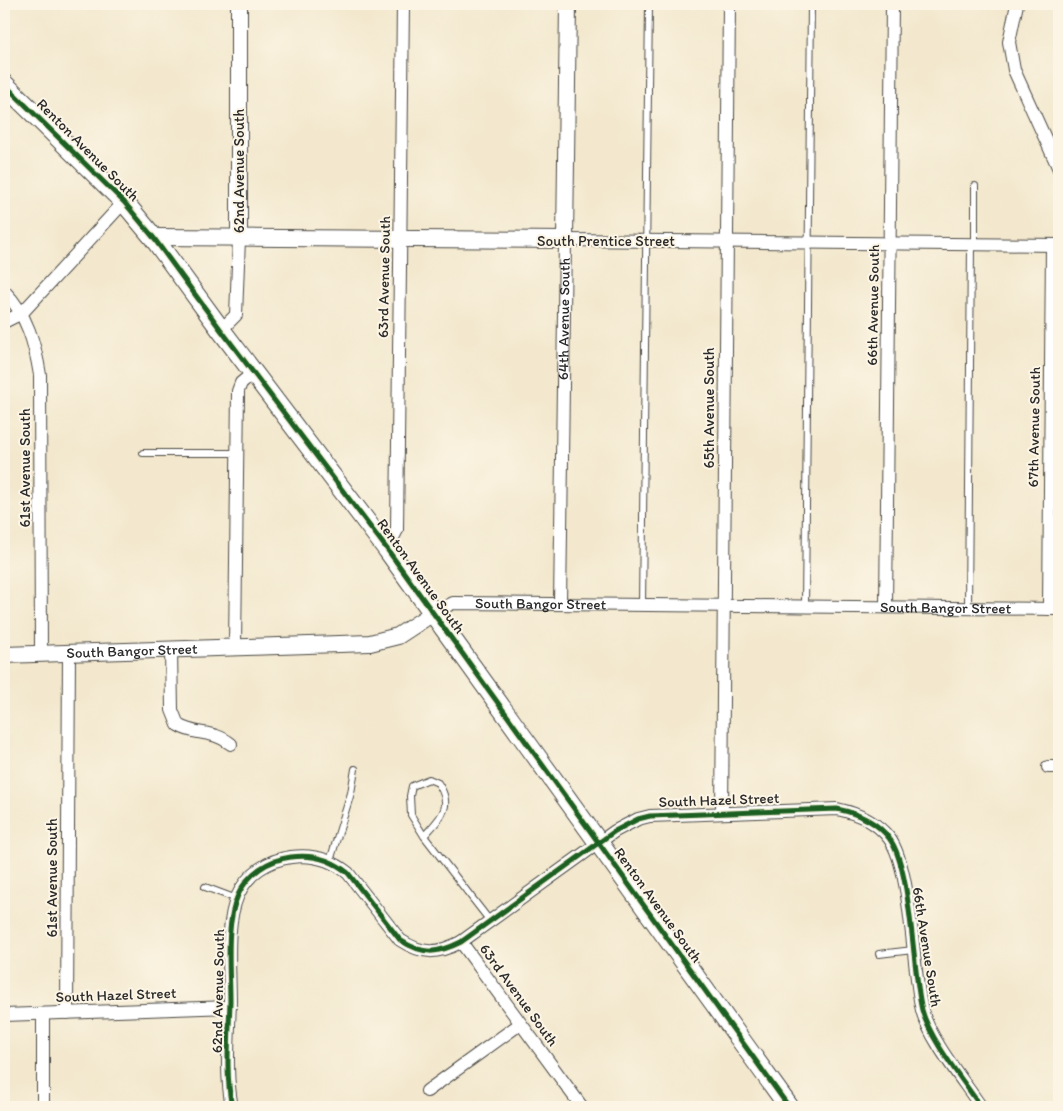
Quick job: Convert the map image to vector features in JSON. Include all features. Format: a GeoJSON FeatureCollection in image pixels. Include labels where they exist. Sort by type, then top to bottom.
{"type":"FeatureCollection","features":[{"type":"Feature","properties":{"kind":"main road","name":"Renton Avenue South"},"geometry":{"type":"LineString","coordinates":[[4,84],[124,202],[153,237],[253,373],[387,549],[789,1107]]}},
{"type":"Feature","properties":{"kind":"street","name":"62nd Avenue South"},"geometry":{"type":"LineString","coordinates":[[221,330],[236,315],[239,238],[239,4]]}},
{"type":"Feature","properties":{"kind":"street","name":"63rd Avenue South"},"geometry":{"type":"LineString","coordinates":[[387,549],[397,530],[402,239],[403,4]]}},
{"type":"Feature","properties":{"kind":"street","name":"64th Avenue South"},"geometry":{"type":"LineString","coordinates":[[560,604],[568,4]]}},
{"type":"Feature","properties":{"kind":"street","name":"65th Avenue South"},"geometry":{"type":"LineString","coordinates":[[722,812],[729,4]]}},
{"type":"Feature","properties":{"kind":"street","name":"66th Avenue South"},"geometry":{"type":"LineString","coordinates":[[886,607],[892,4]]}},
{"type":"Feature","properties":{"kind":"street"},"geometry":{"type":"LineString","coordinates":[[1017,4],[1009,42],[1014,70],[1059,168]]}},
{"type":"Feature","properties":{"kind":"street"},"geometry":{"type":"LineString","coordinates":[[4,322],[22,313],[124,202]]}},
{"type":"Feature","properties":{"kind":"street","name":"South Prentice Street"},"geometry":{"type":"LineString","coordinates":[[153,237],[1056,245]]}},
{"type":"Feature","properties":{"kind":"street","name":"67th Avenue South"},"geometry":{"type":"LineString","coordinates":[[1054,609],[1056,245]]}},
{"type":"Feature","properties":{"kind":"street","name":"61st Avenue South"},"geometry":{"type":"LineString","coordinates":[[4,291],[22,313],[30,331],[37,357],[42,404],[41,654]]}},
{"type":"Feature","properties":{"kind":"street"},"geometry":{"type":"LineString","coordinates":[[235,647],[238,391],[241,383],[253,373]]}},
{"type":"Feature","properties":{"kind":"street","name":"South Bangor Street"},"geometry":{"type":"LineString","coordinates":[[4,655],[385,641],[398,636],[433,613],[453,603],[1054,609]]}},
{"type":"Feature","properties":{"kind":"street"},"geometry":{"type":"LineString","coordinates":[[171,649],[172,710],[178,725],[189,730],[214,733],[231,744]]}},
{"type":"Feature","properties":{"kind":"street","name":"61st Avenue South"},"geometry":{"type":"LineString","coordinates":[[67,1013],[69,653]]}},
{"type":"Feature","properties":{"kind":"street","name":"66th Avenue South"},"geometry":{"type":"LineString","coordinates":[[837,809],[851,812],[878,828],[889,838],[896,850],[903,876],[922,1010],[928,1027],[981,1107]]}},
{"type":"Feature","properties":{"kind":"street","name":"South Hazel Street"},"geometry":{"type":"LineString","coordinates":[[461,942],[616,830],[638,819],[650,816],[722,812],[837,809]]}},
{"type":"Feature","properties":{"kind":"street","name":"63rd Avenue South"},"geometry":{"type":"LineString","coordinates":[[273,861],[303,855],[315,856],[330,861],[348,873],[390,930],[410,946],[432,952],[442,951],[461,942],[582,1107]]}},
{"type":"Feature","properties":{"kind":"street","name":"62nd Avenue South"},"geometry":{"type":"LineString","coordinates":[[232,1107],[229,1075],[231,922],[237,898],[246,882],[259,869],[273,861]]}},
{"type":"Feature","properties":{"kind":"street","name":"South Hazel Street"},"geometry":{"type":"LineString","coordinates":[[4,1015],[230,1007]]}},
{"type":"Feature","properties":{"kind":"street"},"geometry":{"type":"LineString","coordinates":[[43,1014],[43,1107]]}},
{"type":"Feature","properties":{"kind":"street"},"geometry":{"type":"LineString","coordinates":[[427,1091],[520,1024]]}},
{"type":"Feature","properties":{"kind":"lane"},"geometry":{"type":"LineString","coordinates":[[642,605],[648,241],[649,4]]}},
{"type":"Feature","properties":{"kind":"lane"},"geometry":{"type":"LineString","coordinates":[[805,607],[811,4]]}},
{"type":"Feature","properties":{"kind":"lane"},"geometry":{"type":"LineString","coordinates":[[968,608],[975,186]]}},
{"type":"Feature","properties":{"kind":"lane"},"geometry":{"type":"LineString","coordinates":[[143,453],[237,453]]}},
{"type":"Feature","properties":{"kind":"lane"},"geometry":{"type":"LineString","coordinates":[[330,861],[351,793],[355,769]]}},
{"type":"Feature","properties":{"kind":"lane"},"geometry":{"type":"LineString","coordinates":[[424,836],[440,818],[445,809],[446,800],[438,783],[429,779],[412,786],[410,796],[412,815],[424,836],[490,921]]}},
{"type":"Feature","properties":{"kind":"lane"},"geometry":{"type":"LineString","coordinates":[[205,887],[237,898]]}},
{"type":"Feature","properties":{"kind":"lane"},"geometry":{"type":"LineString","coordinates":[[879,954],[913,950]]}},
{"type":"Feature","properties":{"kind":"cycle path"},"geometry":{"type":"LineString","coordinates":[[4,84],[124,202],[153,237],[387,549],[789,1107]]}},
{"type":"Feature","properties":{"kind":"cycle path"},"geometry":{"type":"LineString","coordinates":[[232,1107],[228,1068],[231,919],[238,895],[247,880],[260,869],[274,861],[307,856],[335,864],[348,873],[400,940],[416,948],[437,951],[461,942],[615,831],[638,819],[650,816],[837,809],[859,816],[878,827],[889,838],[897,852],[907,895],[922,1010],[939,1047],[981,1107]]}}]}
